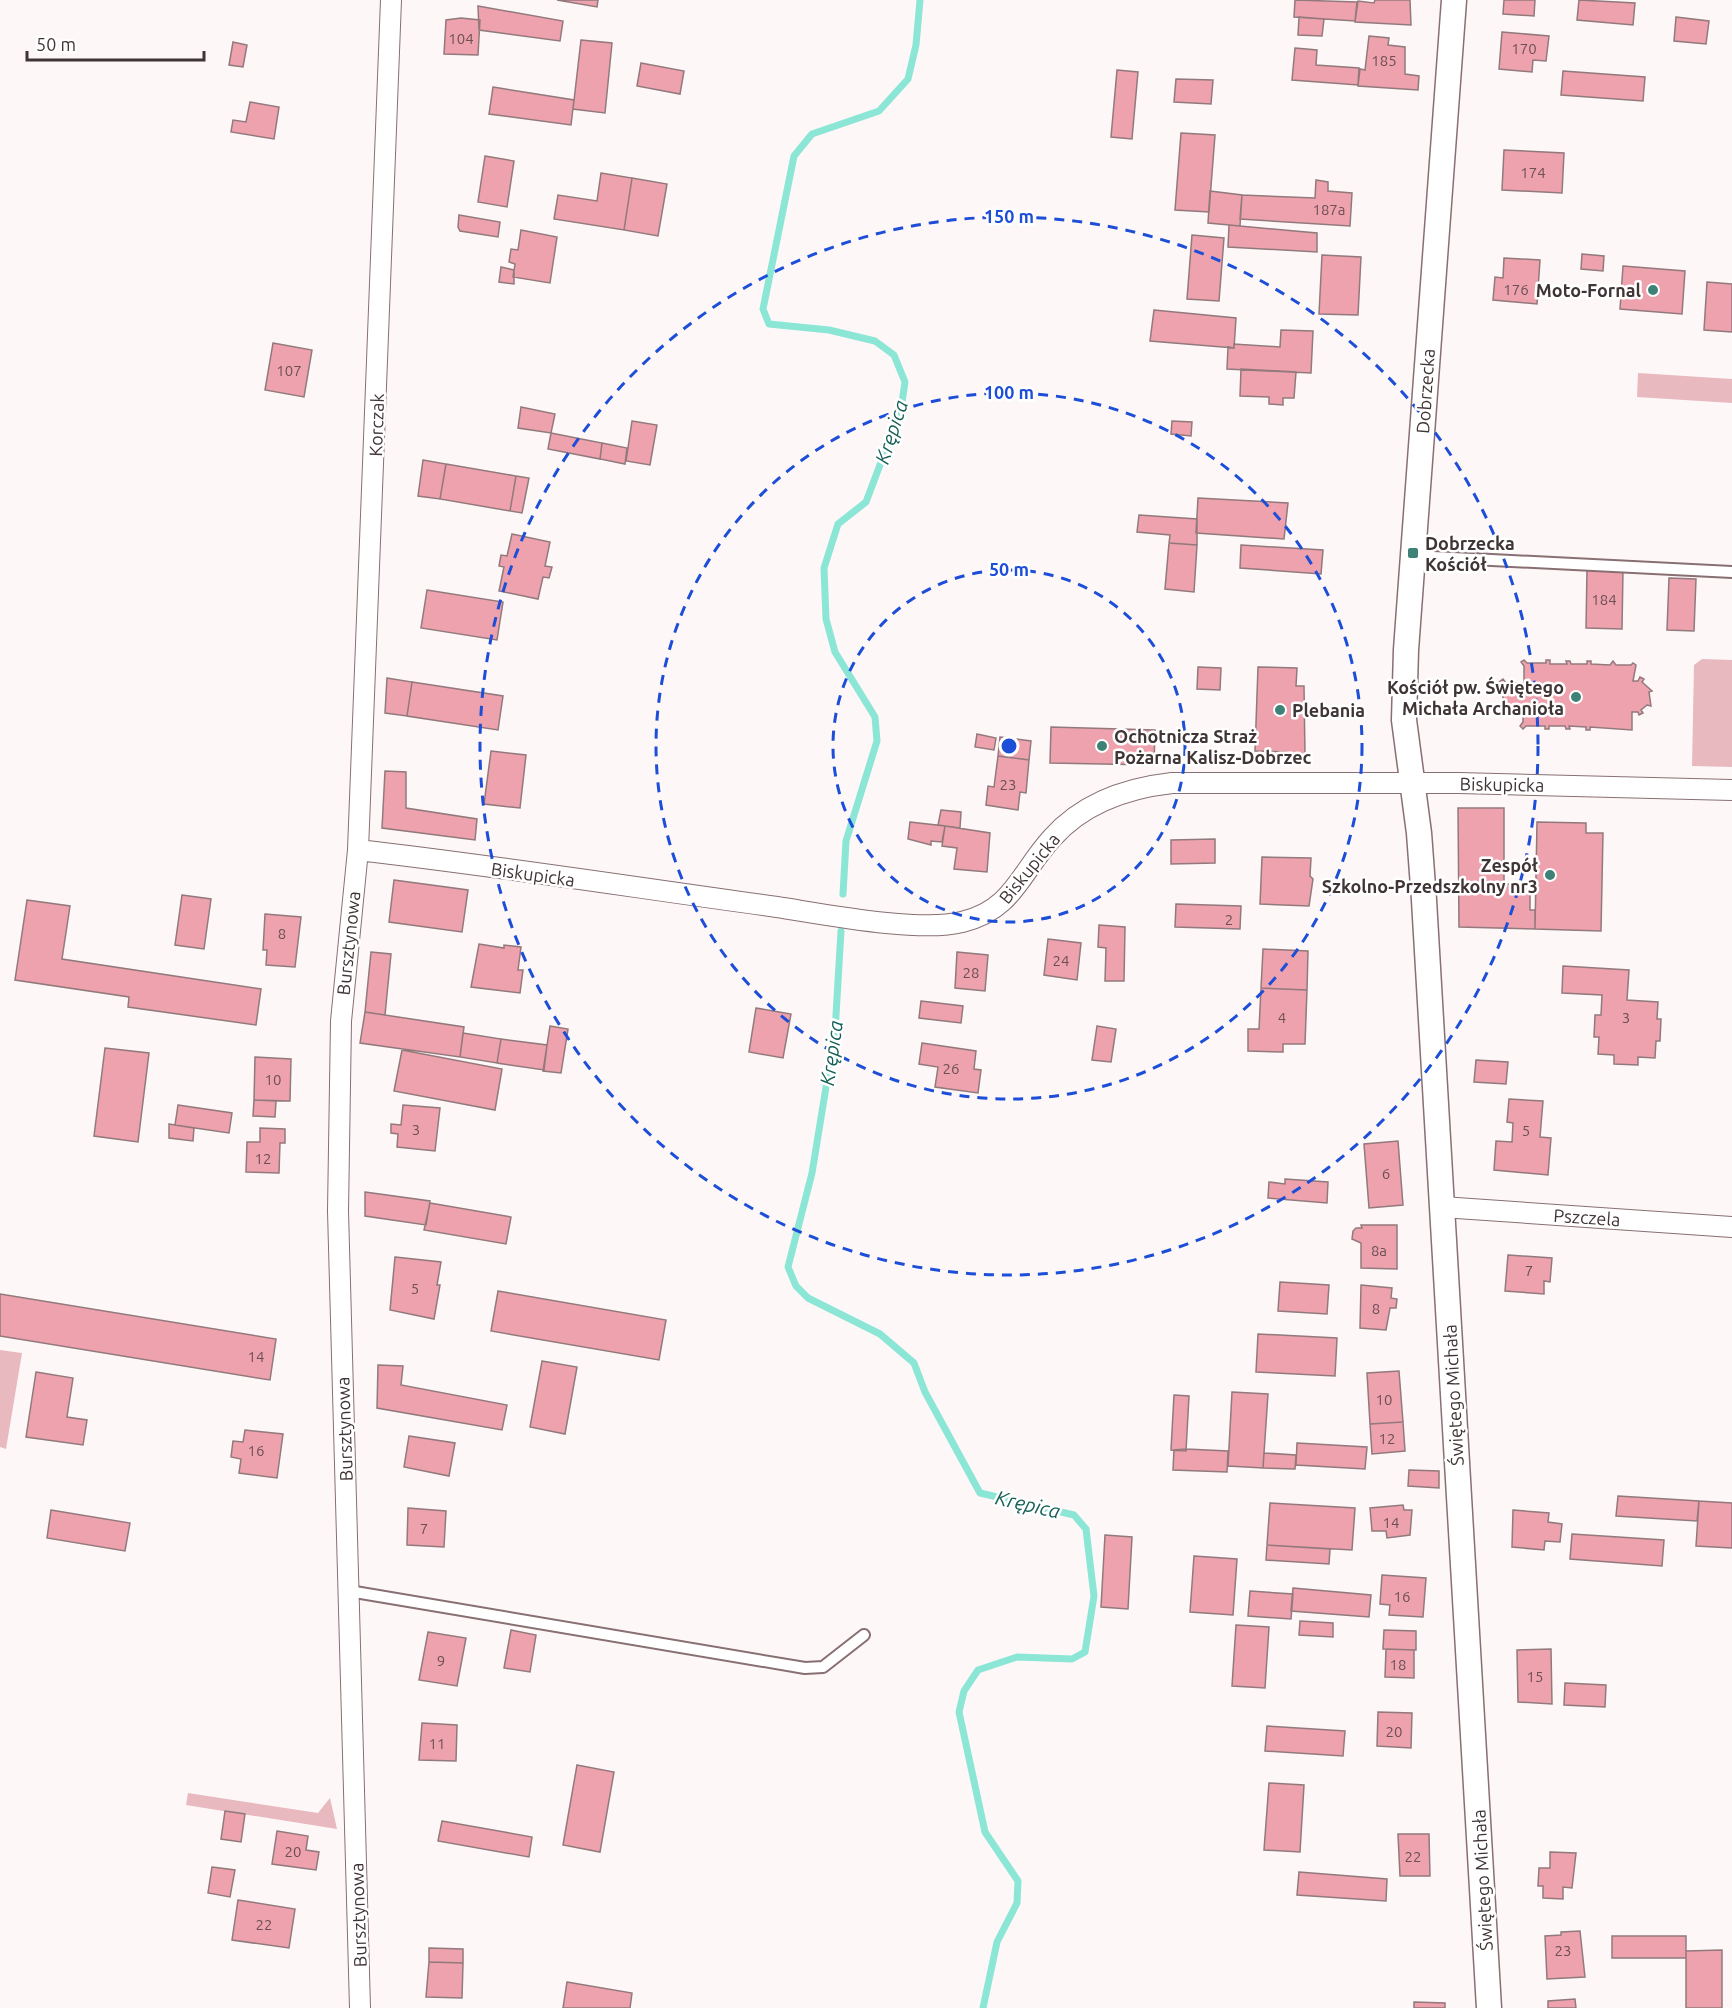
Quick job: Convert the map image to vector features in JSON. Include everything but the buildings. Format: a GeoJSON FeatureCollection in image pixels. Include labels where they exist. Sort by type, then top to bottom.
{"type":"FeatureCollection","features":[{"type":"Feature","properties":{"kind":"street","name":"Korczak"},"geometry":{"type":"LineString","coordinates":[[358,850],[391,0]]}},
{"type":"Feature","properties":{"kind":"street","name":"Dobrzecka"},"geometry":{"type":"LineString","coordinates":[[1412,783],[1404,720],[1404,690],[1454,0]]}},
{"type":"Feature","properties":{"kind":"street","name":"Biskupicka"},"geometry":{"type":"LineString","coordinates":[[358,850],[838,916],[940,924],[978,918],[995,910],[1016,888],[1053,837],[1081,814],[1122,792],[1145,786],[1172,783],[1412,783],[1732,790]]}},
{"type":"Feature","properties":{"kind":"street","name":"Świętego Michała"},"geometry":{"type":"LineString","coordinates":[[1412,783],[1419,833],[1489,2008]]}},
{"type":"Feature","properties":{"kind":"street","name":"Bursztynowa"},"geometry":{"type":"LineString","coordinates":[[358,850],[340,1021],[338,1211],[360,2008]]}},
{"type":"Feature","properties":{"kind":"street","name":"Pszczela"},"geometry":{"type":"LineString","coordinates":[[1442,1207],[1732,1227]]}},
{"type":"Feature","properties":{"kind":"lane"},"geometry":{"type":"LineString","coordinates":[[1413,556],[1732,572]]}},
{"type":"Feature","properties":{"kind":"lane"},"geometry":{"type":"LineString","coordinates":[[349,1591],[804,1668],[822,1667],[864,1635]]}},
{"type":"Feature","properties":{"kind":"shaded area"},"geometry":{"type":"Polygon","coordinates":[[[1638,373],[1732,379],[1732,403],[1637,397],[1638,373]]]}},
{"type":"Feature","properties":{"kind":"shaded area"},"geometry":{"type":"Polygon","coordinates":[[[1702,659],[1732,660],[1732,767],[1692,766],[1694,665],[1702,659]]]}},
{"type":"Feature","properties":{"kind":"shaded area"},"geometry":{"type":"Polygon","coordinates":[[[0,1350],[22,1353],[6,1449],[0,1447],[0,1350]]]}},
{"type":"Feature","properties":{"kind":"shaded area"},"geometry":{"type":"Polygon","coordinates":[[[188,1793],[318,1813],[330,1798],[337,1829],[186,1805],[188,1793]]]}},
{"type":"Feature","properties":{"kind":"waterway","name":"Krępica"},"geometry":{"type":"LineString","coordinates":[[843,894],[846,841],[877,741],[875,717],[835,652],[826,619],[824,568],[838,524],[866,502],[901,409],[905,382],[894,355],[875,341],[829,330],[769,324],[763,309],[794,156],[812,134],[879,111],[908,79],[916,45],[920,0]]}},
{"type":"Feature","properties":{"kind":"waterway","name":"Krępica"},"geometry":{"type":"LineString","coordinates":[[841,931],[835,1032],[812,1173],[788,1267],[796,1286],[808,1298],[880,1334],[914,1363],[925,1392],[980,1493],[1074,1515],[1086,1529],[1094,1596],[1085,1652],[1072,1659],[1017,1657],[978,1670],[964,1691],[959,1712],[985,1832],[1018,1881],[1017,1903],[997,1942],[983,2008]]}},
{"type":"Feature","properties":{"kind":"place","name":"Moto-Fornal"},"geometry":{"type":"Point","coordinates":[1653,290]}},
{"type":"Feature","properties":{"kind":"place","name":"Dobrzecka Kościół"},"geometry":{"type":"Point","coordinates":[1413,553]}},
{"type":"Feature","properties":{"kind":"place","name":"Kościół pw. Świętego Michała Archanioła"},"geometry":{"type":"Point","coordinates":[1576,697]}},
{"type":"Feature","properties":{"kind":"place","name":"Plebania"},"geometry":{"type":"Point","coordinates":[1280,710]}},
{"type":"Feature","properties":{"kind":"place","name":"Ochotnicza Straż Pożarna Kalisz-Dobrzec"},"geometry":{"type":"Point","coordinates":[1102,746]}},
{"type":"Feature","properties":{"kind":"place","name":"Zespół Szkolno-Przedszkolny nr3"},"geometry":{"type":"Point","coordinates":[1550,875]}}]}
